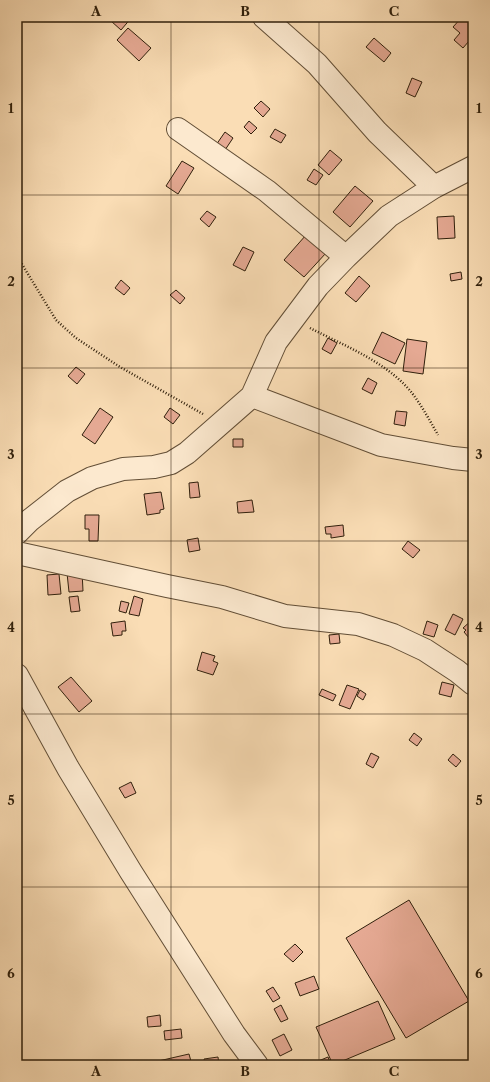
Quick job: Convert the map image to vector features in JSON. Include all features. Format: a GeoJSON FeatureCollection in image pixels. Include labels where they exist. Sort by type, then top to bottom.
{"type":"FeatureCollection","features":[{"type":"Feature","properties":{"kind":"street"},"geometry":{"type":"LineString","coordinates":[[264,17],[317,64],[377,132],[434,187]]}},
{"type":"Feature","properties":{"kind":"street"},"geometry":{"type":"LineString","coordinates":[[178,129],[267,191],[346,257]]}},
{"type":"Feature","properties":{"kind":"street"},"geometry":{"type":"LineString","coordinates":[[17,533],[30,520],[67,491],[92,478],[123,469],[154,467],[171,463],[187,453],[252,396],[276,342],[318,286],[346,257],[389,216],[434,187],[473,167]]}},
{"type":"Feature","properties":{"kind":"street"},"geometry":{"type":"LineString","coordinates":[[252,396],[380,445],[463,459]]}},
{"type":"Feature","properties":{"kind":"street"},"geometry":{"type":"LineString","coordinates":[[17,553],[222,597],[285,616],[358,624],[393,635],[425,650],[457,671],[473,684]]}},
{"type":"Feature","properties":{"kind":"street"},"geometry":{"type":"LineString","coordinates":[[17,675],[68,768],[127,865],[234,1034],[257,1065]]}},
{"type":"Feature","properties":{"kind":"path"},"geometry":{"type":"LineString","coordinates":[[17,256],[56,320],[76,338],[120,367],[221,424]]}},
{"type":"Feature","properties":{"kind":"path"},"geometry":{"type":"LineString","coordinates":[[292,319],[361,353],[383,367],[411,393],[463,459]]}},
{"type":"Feature","properties":{"kind":"building"},"geometry":{"type":"Polygon","coordinates":[[[114,17],[132,17],[121,30],[111,21],[114,17]]]}},
{"type":"Feature","properties":{"kind":"building"},"geometry":{"type":"Polygon","coordinates":[[[462,17],[473,25],[473,39],[463,48],[454,40],[460,33],[453,27],[462,17]]]}},
{"type":"Feature","properties":{"kind":"building"},"geometry":{"type":"Polygon","coordinates":[[[128,28],[151,48],[139,61],[117,40],[128,28]]]}},
{"type":"Feature","properties":{"kind":"building"},"geometry":{"type":"Polygon","coordinates":[[[374,38],[391,53],[384,62],[366,47],[374,38]]]}},
{"type":"Feature","properties":{"kind":"building"},"geometry":{"type":"Polygon","coordinates":[[[412,78],[422,82],[415,97],[406,93],[412,78]]]}},
{"type":"Feature","properties":{"kind":"building"},"geometry":{"type":"Polygon","coordinates":[[[261,101],[270,109],[263,117],[254,108],[261,101]]]}},
{"type":"Feature","properties":{"kind":"building"},"geometry":{"type":"Polygon","coordinates":[[[249,121],[257,128],[251,134],[244,127],[249,121]]]}},
{"type":"Feature","properties":{"kind":"building"},"geometry":{"type":"Polygon","coordinates":[[[275,129],[286,135],[281,143],[270,137],[275,129]]]}},
{"type":"Feature","properties":{"kind":"building"},"geometry":{"type":"Polygon","coordinates":[[[225,132],[233,138],[225,150],[216,145],[225,132]]]}},
{"type":"Feature","properties":{"kind":"building"},"geometry":{"type":"Polygon","coordinates":[[[330,150],[342,160],[329,175],[318,165],[330,150]]]}},
{"type":"Feature","properties":{"kind":"building"},"geometry":{"type":"Polygon","coordinates":[[[182,161],[194,168],[178,194],[166,186],[182,161]]]}},
{"type":"Feature","properties":{"kind":"building"},"geometry":{"type":"Polygon","coordinates":[[[314,169],[323,175],[316,185],[307,180],[314,169]]]}},
{"type":"Feature","properties":{"kind":"building"},"geometry":{"type":"Polygon","coordinates":[[[355,186],[373,201],[350,227],[333,212],[355,186]]]}},
{"type":"Feature","properties":{"kind":"building"},"geometry":{"type":"Polygon","coordinates":[[[207,211],[216,217],[209,227],[200,219],[207,211]]]}},
{"type":"Feature","properties":{"kind":"building"},"geometry":{"type":"Polygon","coordinates":[[[454,216],[455,238],[438,239],[437,217],[454,216]]]}},
{"type":"Feature","properties":{"kind":"building"},"geometry":{"type":"Polygon","coordinates":[[[306,235],[326,253],[304,277],[284,260],[306,235]]]}},
{"type":"Feature","properties":{"kind":"building"},"geometry":{"type":"Polygon","coordinates":[[[243,247],[254,252],[245,271],[233,265],[243,247]]]}},
{"type":"Feature","properties":{"kind":"building"},"geometry":{"type":"Polygon","coordinates":[[[461,272],[462,279],[451,281],[450,274],[461,272]]]}},
{"type":"Feature","properties":{"kind":"building"},"geometry":{"type":"Polygon","coordinates":[[[359,276],[370,286],[356,302],[345,293],[359,276]]]}},
{"type":"Feature","properties":{"kind":"building"},"geometry":{"type":"Polygon","coordinates":[[[121,280],[130,288],[124,295],[115,288],[121,280]]]}},
{"type":"Feature","properties":{"kind":"building"},"geometry":{"type":"Polygon","coordinates":[[[176,290],[185,298],[180,304],[170,295],[176,290]]]}},
{"type":"Feature","properties":{"kind":"building"},"geometry":{"type":"Polygon","coordinates":[[[382,332],[405,343],[395,364],[372,353],[382,332]]]}},
{"type":"Feature","properties":{"kind":"building"},"geometry":{"type":"Polygon","coordinates":[[[328,338],[337,343],[331,354],[322,349],[328,338]]]}},
{"type":"Feature","properties":{"kind":"building"},"geometry":{"type":"Polygon","coordinates":[[[407,339],[427,342],[423,374],[403,371],[407,339]]]}},
{"type":"Feature","properties":{"kind":"building"},"geometry":{"type":"Polygon","coordinates":[[[76,367],[85,374],[77,384],[68,376],[76,367]]]}},
{"type":"Feature","properties":{"kind":"building"},"geometry":{"type":"Polygon","coordinates":[[[368,378],[377,383],[372,394],[362,389],[368,378]]]}},
{"type":"Feature","properties":{"kind":"building"},"geometry":{"type":"Polygon","coordinates":[[[100,408],[113,417],[95,444],[82,435],[100,408]]]}},
{"type":"Feature","properties":{"kind":"building"},"geometry":{"type":"Polygon","coordinates":[[[170,408],[180,415],[173,424],[164,417],[170,408]]]}},
{"type":"Feature","properties":{"kind":"building"},"geometry":{"type":"Polygon","coordinates":[[[396,411],[407,412],[405,426],[394,424],[396,411]]]}},
{"type":"Feature","properties":{"kind":"building"},"geometry":{"type":"Polygon","coordinates":[[[233,439],[243,439],[243,447],[233,447],[233,439]]]}},
{"type":"Feature","properties":{"kind":"building"},"geometry":{"type":"Polygon","coordinates":[[[198,482],[200,497],[190,498],[189,483],[198,482]]]}},
{"type":"Feature","properties":{"kind":"building"},"geometry":{"type":"Polygon","coordinates":[[[161,492],[164,509],[160,510],[160,513],[147,515],[144,494],[161,492]]]}},
{"type":"Feature","properties":{"kind":"building"},"geometry":{"type":"Polygon","coordinates":[[[252,500],[254,512],[238,513],[237,502],[252,500]]]}},
{"type":"Feature","properties":{"kind":"building"},"geometry":{"type":"Polygon","coordinates":[[[85,515],[99,515],[98,541],[89,541],[89,529],[85,529],[85,515]]]}},
{"type":"Feature","properties":{"kind":"building"},"geometry":{"type":"Polygon","coordinates":[[[343,525],[344,536],[331,538],[331,534],[326,534],[325,527],[343,525]]]}},
{"type":"Feature","properties":{"kind":"building"},"geometry":{"type":"Polygon","coordinates":[[[198,538],[200,550],[189,552],[187,540],[198,538]]]}},
{"type":"Feature","properties":{"kind":"building"},"geometry":{"type":"Polygon","coordinates":[[[408,541],[420,550],[413,558],[402,549],[408,541]]]}},
{"type":"Feature","properties":{"kind":"building"},"geometry":{"type":"Polygon","coordinates":[[[82,571],[83,591],[69,592],[67,573],[82,571]]]}},
{"type":"Feature","properties":{"kind":"building"},"geometry":{"type":"Polygon","coordinates":[[[59,574],[61,594],[48,595],[47,575],[59,574]]]}},
{"type":"Feature","properties":{"kind":"building"},"geometry":{"type":"Polygon","coordinates":[[[78,596],[80,611],[71,612],[69,597],[78,596]]]}},
{"type":"Feature","properties":{"kind":"building"},"geometry":{"type":"Polygon","coordinates":[[[134,596],[143,599],[139,616],[129,614],[134,596]]]}},
{"type":"Feature","properties":{"kind":"building"},"geometry":{"type":"Polygon","coordinates":[[[121,601],[129,603],[126,613],[119,611],[121,601]]]}},
{"type":"Feature","properties":{"kind":"building"},"geometry":{"type":"Polygon","coordinates":[[[453,614],[463,619],[455,635],[445,630],[453,614]]]}},
{"type":"Feature","properties":{"kind":"building"},"geometry":{"type":"Polygon","coordinates":[[[473,619],[473,638],[471,636],[469,638],[464,632],[466,630],[463,628],[473,619]]]}},
{"type":"Feature","properties":{"kind":"building"},"geometry":{"type":"Polygon","coordinates":[[[125,621],[126,631],[122,631],[122,635],[113,636],[111,623],[125,621]]]}},
{"type":"Feature","properties":{"kind":"building"},"geometry":{"type":"Polygon","coordinates":[[[427,621],[438,625],[434,637],[423,634],[427,621]]]}},
{"type":"Feature","properties":{"kind":"building"},"geometry":{"type":"Polygon","coordinates":[[[339,634],[340,643],[330,644],[329,635],[339,634]]]}},
{"type":"Feature","properties":{"kind":"building"},"geometry":{"type":"Polygon","coordinates":[[[202,652],[215,656],[213,661],[218,663],[213,675],[197,670],[202,652]]]}},
{"type":"Feature","properties":{"kind":"building"},"geometry":{"type":"Polygon","coordinates":[[[71,677],[92,701],[79,712],[58,687],[71,677]]]}},
{"type":"Feature","properties":{"kind":"building"},"geometry":{"type":"Polygon","coordinates":[[[442,682],[454,685],[451,697],[439,694],[442,682]]]}},
{"type":"Feature","properties":{"kind":"building"},"geometry":{"type":"Polygon","coordinates":[[[347,685],[359,689],[350,709],[339,705],[347,685]]]}},
{"type":"Feature","properties":{"kind":"building"},"geometry":{"type":"Polygon","coordinates":[[[322,689],[336,695],[333,701],[319,695],[322,689]]]}},
{"type":"Feature","properties":{"kind":"building"},"geometry":{"type":"Polygon","coordinates":[[[360,690],[366,694],[363,700],[357,696],[360,690]]]}},
{"type":"Feature","properties":{"kind":"building"},"geometry":{"type":"Polygon","coordinates":[[[414,733],[422,739],[417,746],[409,740],[414,733]]]}},
{"type":"Feature","properties":{"kind":"building"},"geometry":{"type":"Polygon","coordinates":[[[371,753],[379,757],[373,768],[366,764],[371,753]]]}},
{"type":"Feature","properties":{"kind":"building"},"geometry":{"type":"Polygon","coordinates":[[[453,754],[461,761],[456,767],[448,760],[453,754]]]}},
{"type":"Feature","properties":{"kind":"building"},"geometry":{"type":"Polygon","coordinates":[[[131,782],[136,793],[125,798],[119,788],[131,782]]]}},
{"type":"Feature","properties":{"kind":"building"},"geometry":{"type":"Polygon","coordinates":[[[409,900],[469,1001],[406,1038],[346,938],[409,900]]]}},
{"type":"Feature","properties":{"kind":"building"},"geometry":{"type":"Polygon","coordinates":[[[295,944],[303,952],[293,962],[284,954],[295,944]]]}},
{"type":"Feature","properties":{"kind":"building"},"geometry":{"type":"Polygon","coordinates":[[[314,976],[319,989],[300,996],[295,983],[314,976]]]}},
{"type":"Feature","properties":{"kind":"building"},"geometry":{"type":"Polygon","coordinates":[[[273,987],[280,998],[273,1002],[266,991],[273,987]]]}},
{"type":"Feature","properties":{"kind":"building"},"geometry":{"type":"Polygon","coordinates":[[[378,1001],[395,1039],[333,1065],[316,1027],[378,1001]]]}},
{"type":"Feature","properties":{"kind":"building"},"geometry":{"type":"Polygon","coordinates":[[[281,1005],[288,1019],[281,1022],[274,1009],[281,1005]]]}},
{"type":"Feature","properties":{"kind":"building"},"geometry":{"type":"Polygon","coordinates":[[[160,1015],[161,1026],[148,1027],[147,1017],[160,1015]]]}},
{"type":"Feature","properties":{"kind":"building"},"geometry":{"type":"Polygon","coordinates":[[[181,1029],[182,1038],[165,1040],[164,1031],[181,1029]]]}},
{"type":"Feature","properties":{"kind":"building"},"geometry":{"type":"Polygon","coordinates":[[[284,1034],[292,1050],[280,1056],[272,1040],[284,1034]]]}},
{"type":"Feature","properties":{"kind":"building"},"geometry":{"type":"Polygon","coordinates":[[[189,1054],[192,1065],[141,1065],[189,1054]]]}},
{"type":"Feature","properties":{"kind":"building"},"geometry":{"type":"Polygon","coordinates":[[[218,1057],[219,1065],[205,1065],[204,1059],[218,1057]]]}},
{"type":"Feature","properties":{"kind":"building"},"geometry":{"type":"Polygon","coordinates":[[[328,1057],[331,1065],[317,1065],[316,1062],[328,1057]]]}}]}
